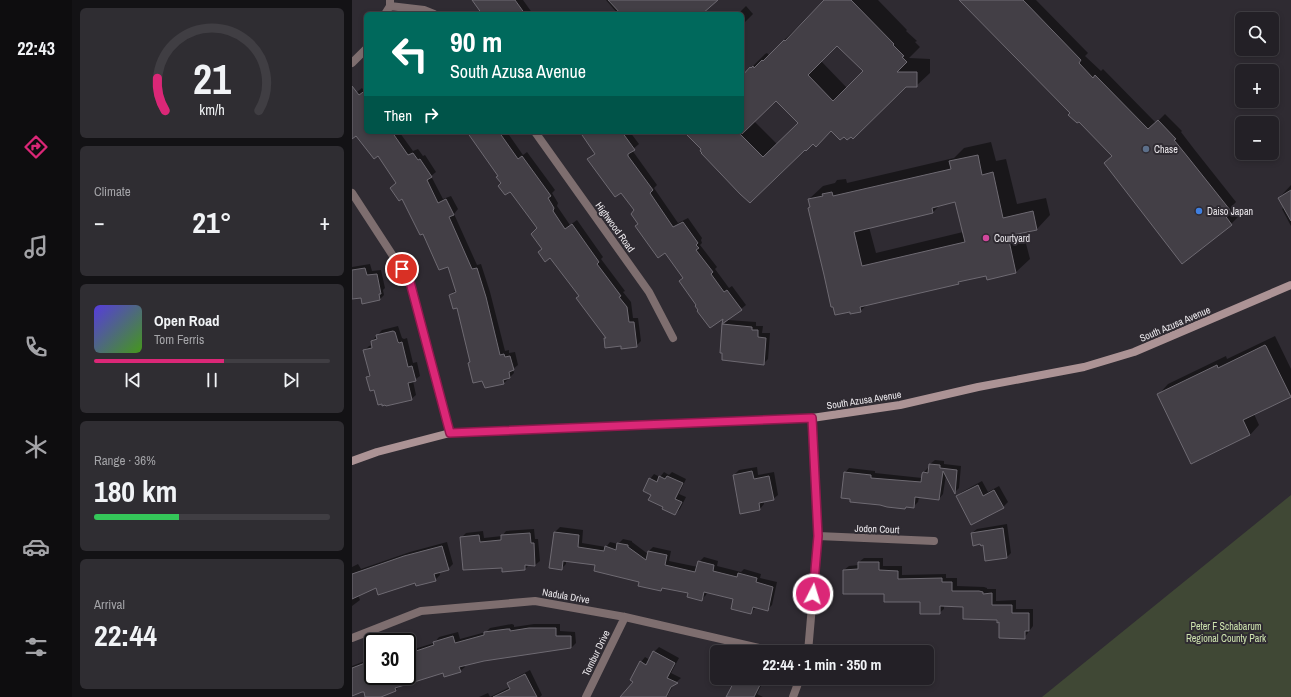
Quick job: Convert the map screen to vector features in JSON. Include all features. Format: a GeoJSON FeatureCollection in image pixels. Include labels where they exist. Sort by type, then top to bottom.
{"type":"FeatureCollection","features":[{"type":"Feature","properties":{"kind":"street"},"geometry":{"type":"LineString","coordinates":[[390,3],[429,12]]}},
{"type":"Feature","properties":{"kind":"street"},"geometry":{"type":"LineString","coordinates":[[352,63],[364,51]]}},
{"type":"Feature","properties":{"kind":"street","name":"Highwood Road"},"geometry":{"type":"LineString","coordinates":[[536,134],[649,292],[673,338]]}},
{"type":"Feature","properties":{"kind":"street"},"geometry":{"type":"LineString","coordinates":[[352,192],[410,282],[450,433]]}},
{"type":"Feature","properties":{"kind":"street","name":"South Azusa Avenue"},"geometry":{"type":"LineString","coordinates":[[352,461],[377,452],[450,433],[812,418],[900,405],[978,387],[1084,367],[1134,352],[1291,285]]}},
{"type":"Feature","properties":{"kind":"street"},"geometry":{"type":"LineString","coordinates":[[809,645],[818,536],[812,418]]}},
{"type":"Feature","properties":{"kind":"street","name":"Jodon Court"},"geometry":{"type":"LineString","coordinates":[[818,536],[934,541]]}},
{"type":"Feature","properties":{"kind":"street","name":"Nadula Drive"},"geometry":{"type":"LineString","coordinates":[[352,638],[420,611],[535,601],[625,617],[747,645]]}},
{"type":"Feature","properties":{"kind":"street","name":"Tombur Drive"},"geometry":{"type":"LineString","coordinates":[[586,697],[625,617]]}},
{"type":"Feature","properties":{"kind":"street"},"geometry":{"type":"LineString","coordinates":[[793,697],[797,685]]}},
{"type":"Feature","properties":{"kind":"green space","name":"Peter F Schabarum Regional County Park"},"geometry":{"type":"Polygon","coordinates":[[[1291,495],[1291,697],[1042,697],[1291,495]]]}},
{"type":"Feature","properties":{"kind":"building"},"geometry":{"type":"Polygon","coordinates":[[[472,0],[515,0],[524,12],[481,12],[472,0]]]}},
{"type":"Feature","properties":{"kind":"building"},"geometry":{"type":"Polygon","coordinates":[[[608,0],[718,0],[704,12],[619,12],[608,0]]]}},
{"type":"Feature","properties":{"kind":"building"},"geometry":{"type":"Polygon","coordinates":[[[824,0],[851,0],[904,56],[902,57],[907,62],[897,72],[917,72],[917,87],[906,87],[853,139],[851,137],[847,140],[844,137],[840,140],[831,131],[816,147],[813,144],[806,151],[805,150],[750,203],[701,153],[701,149],[686,134],[740,134],[763,157],[798,123],[776,101],[744,132],[744,74],[750,67],[751,68],[753,66],[754,68],[762,60],[763,61],[784,40],[785,41],[824,0]],[[837,46],[808,75],[833,101],[863,71],[837,46]]]}},
{"type":"Feature","properties":{"kind":"building"},"geometry":{"type":"Polygon","coordinates":[[[959,0],[1023,0],[1081,60],[1079,63],[1093,78],[1095,75],[1148,129],[1158,120],[1176,139],[1174,140],[1230,210],[1224,214],[1232,225],[1182,264],[1104,163],[1112,156],[1079,122],[1077,123],[1068,115],[1070,113],[959,0]]]}},
{"type":"Feature","properties":{"kind":"building"},"geometry":{"type":"Polygon","coordinates":[[[352,86],[359,95],[364,91],[364,134],[393,134],[408,155],[413,153],[418,160],[420,159],[432,177],[427,180],[438,203],[446,199],[454,215],[449,217],[472,269],[477,268],[486,297],[500,355],[504,354],[505,357],[510,356],[514,370],[509,372],[510,378],[503,380],[504,384],[485,388],[482,381],[473,383],[468,363],[470,362],[457,308],[453,309],[449,295],[456,292],[448,267],[439,270],[423,234],[420,235],[402,199],[399,201],[390,188],[396,183],[378,156],[374,159],[356,136],[352,139],[352,86]]]}},
{"type":"Feature","properties":{"kind":"building"},"geometry":{"type":"Polygon","coordinates":[[[468,134],[500,134],[518,159],[522,156],[551,196],[548,198],[554,208],[553,211],[565,229],[572,224],[599,262],[597,264],[621,296],[619,297],[627,307],[629,322],[634,322],[637,347],[621,349],[621,346],[605,348],[604,338],[606,338],[576,298],[579,296],[550,258],[545,262],[538,252],[542,249],[531,234],[537,228],[511,193],[510,192],[505,195],[498,186],[501,183],[496,177],[498,176],[468,134]]]}},
{"type":"Feature","properties":{"kind":"building"},"geometry":{"type":"Polygon","coordinates":[[[581,134],[623,134],[635,150],[628,154],[628,156],[653,190],[650,193],[673,227],[683,222],[698,243],[696,245],[699,248],[696,250],[713,272],[711,274],[724,292],[727,290],[742,310],[722,324],[723,319],[710,328],[697,311],[696,305],[679,281],[683,278],[665,253],[658,258],[635,226],[638,224],[631,214],[634,210],[621,193],[615,197],[587,159],[595,154],[581,134]]]}},
{"type":"Feature","properties":{"kind":"building","name":"Courtyard"},"geometry":{"type":"Polygon","coordinates":[[[978,155],[982,175],[993,172],[1003,218],[1033,211],[1037,230],[1008,236],[1016,273],[987,280],[986,276],[958,282],[959,284],[860,307],[861,312],[850,314],[850,312],[835,315],[833,307],[831,307],[808,208],[810,207],[808,199],[823,196],[822,194],[832,192],[833,196],[951,169],[949,161],[978,155]],[[955,202],[932,208],[933,213],[854,232],[862,266],[965,242],[955,202]]]}},
{"type":"Feature","properties":{"kind":"building"},"geometry":{"type":"Polygon","coordinates":[[[1291,190],[1291,221],[1278,198],[1291,190]]]}},
{"type":"Feature","properties":{"kind":"building"},"geometry":{"type":"Polygon","coordinates":[[[365,268],[367,275],[377,274],[381,294],[379,294],[380,300],[362,304],[361,298],[352,299],[352,270],[365,268]]]}},
{"type":"Feature","properties":{"kind":"building"},"geometry":{"type":"Polygon","coordinates":[[[722,324],[752,327],[752,330],[758,330],[758,337],[766,338],[764,365],[722,360],[722,353],[720,353],[722,324]]]}},
{"type":"Feature","properties":{"kind":"building"},"geometry":{"type":"Polygon","coordinates":[[[393,331],[395,332],[398,342],[402,342],[408,367],[412,366],[416,381],[408,383],[412,400],[382,406],[382,404],[378,405],[374,390],[370,391],[366,377],[370,376],[363,350],[372,348],[371,341],[377,339],[376,335],[393,331]]]}},
{"type":"Feature","properties":{"kind":"building"},"geometry":{"type":"Polygon","coordinates":[[[1265,345],[1291,397],[1243,420],[1250,435],[1191,464],[1157,394],[1217,365],[1218,368],[1265,345]]]}},
{"type":"Feature","properties":{"kind":"building"},"geometry":{"type":"Polygon","coordinates":[[[929,464],[940,465],[940,468],[957,470],[955,494],[943,471],[939,500],[915,497],[914,508],[906,507],[905,509],[850,502],[850,499],[841,498],[844,472],[871,475],[871,478],[921,482],[923,472],[928,473],[929,464]]]}},
{"type":"Feature","properties":{"kind":"building"},"geometry":{"type":"Polygon","coordinates":[[[752,471],[754,479],[769,476],[774,500],[759,503],[760,510],[740,514],[733,475],[752,471]]]}},
{"type":"Feature","properties":{"kind":"building"},"geometry":{"type":"Polygon","coordinates":[[[659,476],[665,479],[667,476],[683,483],[675,499],[682,502],[675,515],[648,500],[651,495],[643,491],[649,478],[657,482],[659,476]]]}},
{"type":"Feature","properties":{"kind":"building"},"geometry":{"type":"Polygon","coordinates":[[[978,485],[983,496],[994,490],[1004,508],[971,525],[956,496],[978,485]]]}},
{"type":"Feature","properties":{"kind":"building"},"geometry":{"type":"Polygon","coordinates":[[[1003,528],[1007,558],[985,561],[983,545],[981,546],[980,544],[973,546],[971,533],[1003,528]]]}},
{"type":"Feature","properties":{"kind":"building"},"geometry":{"type":"Polygon","coordinates":[[[554,532],[579,535],[578,547],[604,551],[605,546],[616,550],[617,543],[628,545],[628,547],[646,560],[648,551],[667,555],[665,565],[695,572],[698,561],[714,565],[713,571],[737,577],[738,573],[757,578],[756,582],[773,587],[768,611],[753,607],[751,614],[731,609],[733,599],[704,592],[702,601],[687,597],[688,593],[662,588],[661,591],[638,586],[639,582],[594,571],[595,565],[563,561],[562,570],[549,568],[554,532]]]}},
{"type":"Feature","properties":{"kind":"building"},"geometry":{"type":"Polygon","coordinates":[[[530,533],[531,543],[534,543],[535,566],[525,565],[525,570],[502,572],[502,568],[463,570],[460,537],[479,535],[480,542],[501,540],[501,535],[530,533]]]}},
{"type":"Feature","properties":{"kind":"building"},"geometry":{"type":"Polygon","coordinates":[[[442,546],[449,570],[434,574],[436,581],[416,586],[415,583],[378,595],[376,588],[352,599],[352,574],[404,556],[442,546]]]}},
{"type":"Feature","properties":{"kind":"building"},"geometry":{"type":"Polygon","coordinates":[[[858,562],[879,562],[879,570],[898,571],[898,579],[942,578],[942,582],[952,582],[952,591],[979,591],[983,592],[983,594],[992,593],[992,605],[1012,605],[1012,613],[1029,613],[1029,631],[1025,631],[1025,639],[999,638],[999,622],[997,623],[997,620],[963,619],[963,607],[940,606],[940,614],[920,614],[920,602],[884,602],[884,594],[843,594],[843,570],[858,569],[858,562]]]}},
{"type":"Feature","properties":{"kind":"building"},"geometry":{"type":"Polygon","coordinates":[[[529,628],[556,628],[556,636],[571,636],[571,648],[484,661],[459,667],[461,672],[444,677],[443,673],[416,681],[416,651],[434,645],[433,642],[453,636],[455,643],[484,635],[484,632],[507,629],[510,629],[510,631],[529,628]]]}},
{"type":"Feature","properties":{"kind":"building"},"geometry":{"type":"Polygon","coordinates":[[[653,651],[675,663],[667,678],[678,683],[671,687],[666,697],[620,697],[633,682],[630,680],[640,661],[646,665],[653,651]]]}},
{"type":"Feature","properties":{"kind":"building"},"geometry":{"type":"Polygon","coordinates":[[[364,663],[364,685],[405,685],[395,688],[396,691],[381,697],[365,697],[364,692],[352,696],[352,668],[364,663]]]}},
{"type":"Feature","properties":{"kind":"building"},"geometry":{"type":"Polygon","coordinates":[[[525,674],[537,697],[493,697],[510,689],[507,683],[525,674]]]}},
{"type":"Feature","properties":{"kind":"building"},"geometry":{"type":"Polygon","coordinates":[[[732,685],[760,685],[754,697],[726,697],[732,685]]]}},
{"type":"Feature","properties":{"kind":"place","name":"Chase"},"geometry":{"type":"Point","coordinates":[1146,149]}},
{"type":"Feature","properties":{"kind":"place","name":"Daiso Japan"},"geometry":{"type":"Point","coordinates":[1199,211]}},
{"type":"Feature","properties":{"kind":"place","name":"Courtyard"},"geometry":{"type":"Point","coordinates":[986,238]}},
{"type":"Feature","properties":{"kind":"route"},"geometry":{"type":"LineString","coordinates":[[402,269],[410,282],[450,433],[812,418],[818,536],[813,594]]}}]}
